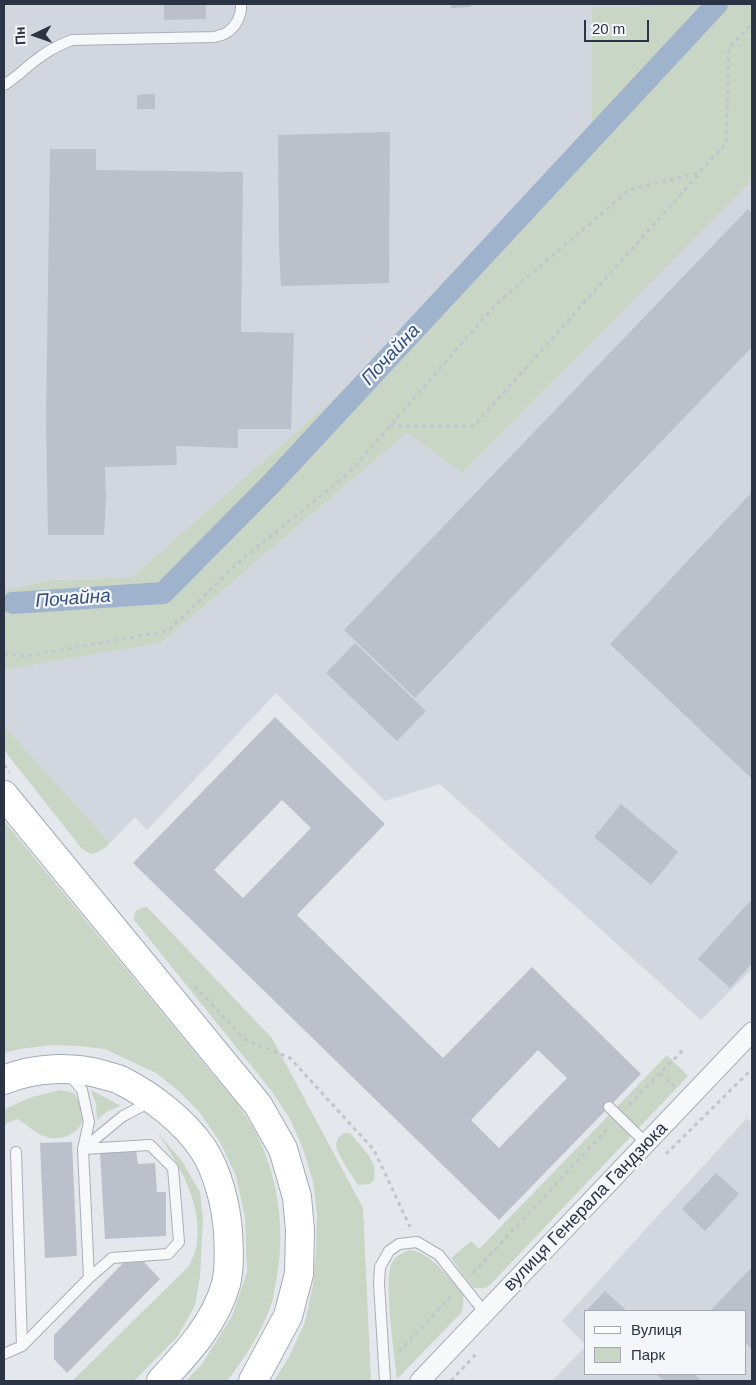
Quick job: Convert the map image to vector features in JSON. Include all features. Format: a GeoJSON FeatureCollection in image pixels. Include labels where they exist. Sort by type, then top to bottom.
{"type":"FeatureCollection","features":[{"type":"Feature","properties":{"kind":"main road"},"geometry":{"type":"LineString","coordinates":[[4,795],[258,1105],[283,1149],[297,1197],[300,1230],[299,1274],[288,1316],[253,1381]]}},
{"type":"Feature","properties":{"kind":"main road"},"geometry":{"type":"LineString","coordinates":[[4,1080],[40,1070],[64,1069],[90,1072],[121,1080],[153,1100],[181,1122],[203,1150],[218,1182],[227,1217],[230,1254],[226,1284],[213,1315],[193,1346],[161,1381]]}},
{"type":"Feature","properties":{"kind":"street","name":"вулиця Генерала Гандзюка"},"geometry":{"type":"LineString","coordinates":[[420,1381],[752,1032]]}},
{"type":"Feature","properties":{"kind":"lane"},"geometry":{"type":"LineString","coordinates":[[4,85],[36,60],[56,47],[72,40],[214,37],[226,34],[237,22],[241,4]]}},
{"type":"Feature","properties":{"kind":"lane"},"geometry":{"type":"LineString","coordinates":[[64,1069],[82,1090],[89,1122],[83,1150],[89,1278]]}},
{"type":"Feature","properties":{"kind":"lane"},"geometry":{"type":"LineString","coordinates":[[83,1150],[123,1116],[153,1100]]}},
{"type":"Feature","properties":{"kind":"lane"},"geometry":{"type":"LineString","coordinates":[[610,1107],[646,1143]]}},
{"type":"Feature","properties":{"kind":"lane"},"geometry":{"type":"LineString","coordinates":[[4,1354],[22,1346],[89,1278],[112,1258],[168,1254],[179,1242],[173,1168],[150,1145],[83,1150]]}},
{"type":"Feature","properties":{"kind":"lane"},"geometry":{"type":"LineString","coordinates":[[16,1152],[22,1346]]}},
{"type":"Feature","properties":{"kind":"lane"},"geometry":{"type":"LineString","coordinates":[[385,1381],[379,1283],[380,1267],[389,1251],[399,1244],[418,1242],[439,1255],[485,1313]]}},
{"type":"Feature","properties":{"kind":"path"},"geometry":{"type":"LineString","coordinates":[[390,426],[474,426],[726,143],[729,48],[752,24]]}},
{"type":"Feature","properties":{"kind":"path"},"geometry":{"type":"LineString","coordinates":[[4,654],[27,656],[168,631],[241,560],[349,473],[495,305],[629,190],[699,173]]}},
{"type":"Feature","properties":{"kind":"path"},"geometry":{"type":"LineString","coordinates":[[244,1039],[290,1058],[374,1150],[418,1242]]}},
{"type":"Feature","properties":{"kind":"path"},"geometry":{"type":"LineString","coordinates":[[384,1367],[685,1048]]}},
{"type":"Feature","properties":{"kind":"shaded area"},"geometry":{"type":"Polygon","coordinates":[[[4,4],[641,4],[641,7],[592,7],[592,125],[337,396],[132,577],[51,580],[4,590],[4,4]]]}},
{"type":"Feature","properties":{"kind":"shaded area"},"geometry":{"type":"Polygon","coordinates":[[[752,179],[752,969],[701,1020],[440,784],[385,801],[276,693],[147,830],[135,817],[110,843],[4,726],[4,670],[161,643],[407,433],[462,473],[752,179]]]}},
{"type":"Feature","properties":{"kind":"shaded area"},"geometry":{"type":"Polygon","coordinates":[[[747,1118],[752,1123],[752,1381],[552,1381],[584,1348],[584,1375],[746,1375],[746,1310],[584,1310],[584,1343],[562,1321],[747,1118]]]}},
{"type":"Feature","properties":{"kind":"green space"},"geometry":{"type":"Polygon","coordinates":[[[641,4],[752,4],[752,179],[747,185],[462,473],[407,433],[161,643],[4,670],[4,590],[51,580],[132,577],[337,396],[592,126],[592,7],[641,7],[641,4]]]}},
{"type":"Feature","properties":{"kind":"green space"},"geometry":{"type":"Polygon","coordinates":[[[4,726],[110,843],[106,847],[91,854],[82,849],[4,750],[4,726]]]}},
{"type":"Feature","properties":{"kind":"green space"},"geometry":{"type":"Polygon","coordinates":[[[4,821],[238,1105],[258,1137],[271,1173],[279,1210],[280,1249],[278,1268],[272,1301],[267,1315],[246,1354],[227,1381],[186,1381],[202,1364],[232,1316],[247,1272],[245,1217],[236,1176],[220,1142],[200,1113],[179,1091],[156,1073],[105,1049],[53,1045],[4,1053],[4,821]]]}},
{"type":"Feature","properties":{"kind":"green space"},"geometry":{"type":"Polygon","coordinates":[[[147,907],[272,1038],[363,1208],[371,1381],[274,1381],[289,1357],[305,1322],[313,1285],[317,1214],[313,1181],[303,1149],[290,1119],[273,1093],[134,920],[137,910],[147,907]]]}},
{"type":"Feature","properties":{"kind":"green space"},"geometry":{"type":"Polygon","coordinates":[[[667,1055],[688,1076],[489,1286],[473,1288],[451,1258],[471,1241],[479,1249],[667,1055]]]}},
{"type":"Feature","properties":{"kind":"green space"},"geometry":{"type":"Polygon","coordinates":[[[61,1090],[74,1093],[83,1112],[83,1119],[79,1128],[71,1134],[61,1138],[47,1137],[18,1119],[7,1123],[4,1127],[4,1110],[7,1108],[32,1097],[61,1090]]]}},
{"type":"Feature","properties":{"kind":"green space"},"geometry":{"type":"Polygon","coordinates":[[[91,1090],[121,1106],[108,1111],[97,1120],[96,1104],[91,1090]]]}},
{"type":"Feature","properties":{"kind":"green space"},"geometry":{"type":"Polygon","coordinates":[[[157,1132],[182,1161],[200,1192],[203,1218],[200,1277],[195,1305],[178,1336],[134,1381],[72,1381],[189,1266],[195,1252],[198,1228],[192,1199],[181,1171],[157,1132]]]}},
{"type":"Feature","properties":{"kind":"green space"},"geometry":{"type":"Polygon","coordinates":[[[344,1133],[350,1133],[373,1163],[374,1180],[370,1184],[358,1185],[339,1154],[336,1146],[339,1137],[344,1133]]]}},
{"type":"Feature","properties":{"kind":"green space"},"geometry":{"type":"Polygon","coordinates":[[[410,1250],[418,1252],[439,1266],[462,1292],[463,1305],[461,1313],[397,1379],[389,1301],[390,1272],[395,1258],[410,1250]]]}},
{"type":"Feature","properties":{"kind":"building"},"geometry":{"type":"Polygon","coordinates":[[[164,4],[206,4],[206,19],[164,20],[164,4]]]}},
{"type":"Feature","properties":{"kind":"building"},"geometry":{"type":"Polygon","coordinates":[[[451,4],[471,4],[471,7],[451,8],[451,4]]]}},
{"type":"Feature","properties":{"kind":"building"},"geometry":{"type":"Polygon","coordinates":[[[155,94],[155,109],[137,109],[137,95],[155,94]]]}},
{"type":"Feature","properties":{"kind":"building"},"geometry":{"type":"Polygon","coordinates":[[[390,132],[389,283],[281,286],[278,135],[390,132]]]}},
{"type":"Feature","properties":{"kind":"building"},"geometry":{"type":"Polygon","coordinates":[[[50,149],[96,149],[96,170],[243,172],[241,332],[294,333],[291,429],[238,429],[238,448],[176,446],[177,465],[105,467],[104,535],[48,535],[46,417],[50,149]]]}},
{"type":"Feature","properties":{"kind":"building"},"geometry":{"type":"Polygon","coordinates":[[[748,209],[752,213],[752,347],[415,698],[344,630],[748,209]]]}},
{"type":"Feature","properties":{"kind":"building"},"geometry":{"type":"Polygon","coordinates":[[[752,492],[752,779],[610,644],[752,492]]]}},
{"type":"Feature","properties":{"kind":"building"},"geometry":{"type":"Polygon","coordinates":[[[355,643],[426,711],[397,741],[326,673],[355,643]]]}},
{"type":"Feature","properties":{"kind":"building"},"geometry":{"type":"Polygon","coordinates":[[[275,717],[385,824],[297,915],[443,1058],[532,967],[641,1074],[499,1220],[133,863],[275,717]],[[282,800],[214,870],[243,898],[311,828],[282,800]],[[538,1050],[471,1120],[499,1148],[567,1078],[538,1050]]]}},
{"type":"Feature","properties":{"kind":"building"},"geometry":{"type":"Polygon","coordinates":[[[621,804],[678,852],[651,885],[594,837],[621,804]]]}},
{"type":"Feature","properties":{"kind":"building"},"geometry":{"type":"Polygon","coordinates":[[[750,901],[752,904],[752,963],[730,988],[698,959],[750,901]]]}},
{"type":"Feature","properties":{"kind":"building"},"geometry":{"type":"Polygon","coordinates":[[[72,1142],[77,1256],[45,1258],[40,1143],[72,1142]]]}},
{"type":"Feature","properties":{"kind":"building"},"geometry":{"type":"Polygon","coordinates":[[[136,1150],[138,1164],[155,1163],[157,1192],[166,1192],[166,1236],[105,1239],[100,1152],[136,1150]]]}},
{"type":"Feature","properties":{"kind":"building"},"geometry":{"type":"Polygon","coordinates":[[[716,1173],[739,1194],[705,1231],[682,1209],[716,1173]]]}},
{"type":"Feature","properties":{"kind":"building"},"geometry":{"type":"Polygon","coordinates":[[[124,1262],[144,1262],[160,1279],[67,1373],[54,1359],[54,1335],[124,1262]]]}},
{"type":"Feature","properties":{"kind":"building"},"geometry":{"type":"Polygon","coordinates":[[[752,1267],[752,1349],[746,1343],[746,1310],[711,1310],[752,1267]]]}},
{"type":"Feature","properties":{"kind":"building"},"geometry":{"type":"Polygon","coordinates":[[[605,1291],[626,1310],[587,1310],[605,1291]]]}},
{"type":"Feature","properties":{"kind":"building"},"geometry":{"type":"Polygon","coordinates":[[[657,1375],[695,1375],[702,1381],[664,1381],[657,1375]]]}},
{"type":"Feature","properties":{"kind":"waterway","name":"Почайна"},"geometry":{"type":"LineString","coordinates":[[13,603],[163,593],[272,483],[717,4]]}}]}
